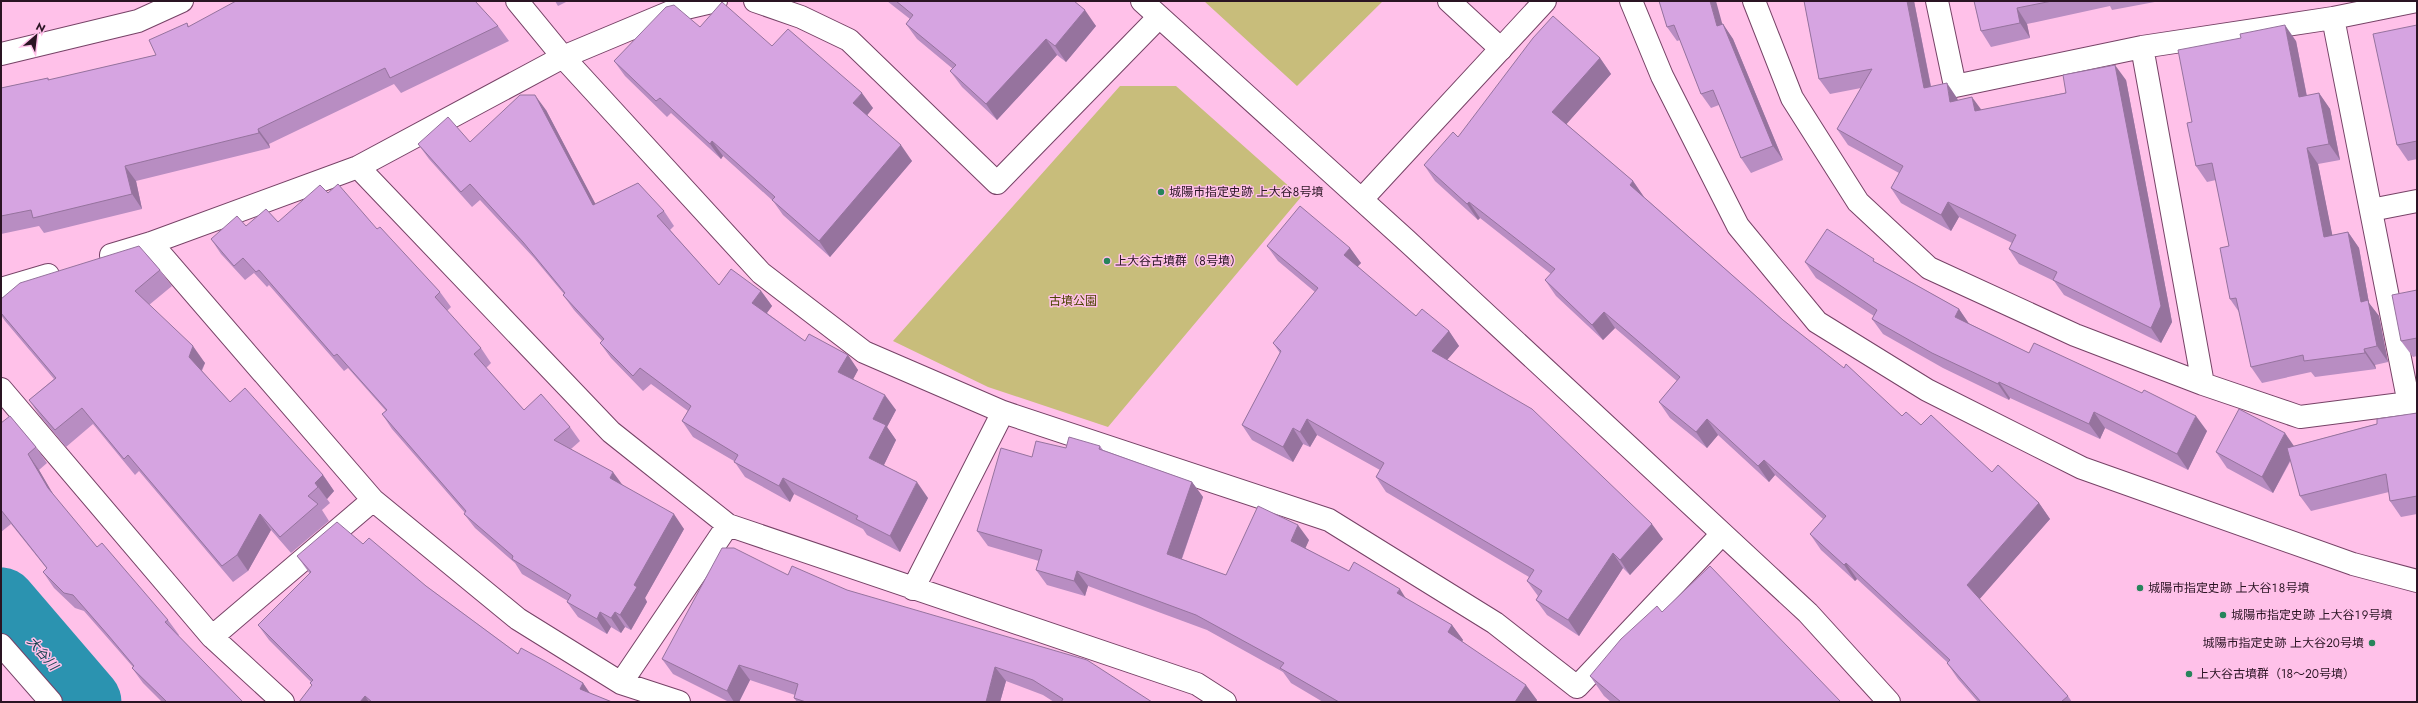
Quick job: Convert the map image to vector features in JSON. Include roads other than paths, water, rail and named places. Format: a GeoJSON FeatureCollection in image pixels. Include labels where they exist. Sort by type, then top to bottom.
{"type":"FeatureCollection","features":[{"type":"Feature","properties":{"kind":"street"},"geometry":{"type":"LineString","coordinates":[[1,54],[138,21],[182,1]]}},
{"type":"Feature","properties":{"kind":"street"},"geometry":{"type":"LineString","coordinates":[[516,1],[563,57],[761,273],[864,352],[1003,412],[1329,520],[1495,624],[1577,687],[1722,534]]}},
{"type":"Feature","properties":{"kind":"street"},"geometry":{"type":"LineString","coordinates":[[91,261],[151,243],[358,166],[563,57],[673,11],[716,1]]}},
{"type":"Feature","properties":{"kind":"street"},"geometry":{"type":"LineString","coordinates":[[755,1],[801,17],[849,40],[997,183],[1159,17]]}},
{"type":"Feature","properties":{"kind":"street"},"geometry":{"type":"LineString","coordinates":[[1142,1],[1362,199],[1808,613],[1889,702]]}},
{"type":"Feature","properties":{"kind":"street"},"geometry":{"type":"LineString","coordinates":[[1449,1],[1501,49]]}},
{"type":"Feature","properties":{"kind":"street"},"geometry":{"type":"LineString","coordinates":[[1362,199],[1545,1]]}},
{"type":"Feature","properties":{"kind":"street"},"geometry":{"type":"LineString","coordinates":[[1631,1],[1662,76],[1738,226],[1817,322],[1927,390],[2082,468],[2353,564],[2417,581]]}},
{"type":"Feature","properties":{"kind":"street"},"geometry":{"type":"LineString","coordinates":[[1754,1],[1792,98],[1858,202],[1930,268],[2075,334],[2203,384],[2300,418],[2413,403],[2371,210],[2333,18]]}},
{"type":"Feature","properties":{"kind":"street"},"geometry":{"type":"LineString","coordinates":[[1937,1],[1955,86],[2142,47],[2333,18],[2417,1]]}},
{"type":"Feature","properties":{"kind":"street"},"geometry":{"type":"LineString","coordinates":[[2142,47],[2203,384]]}},
{"type":"Feature","properties":{"kind":"street"},"geometry":{"type":"LineString","coordinates":[[358,166],[611,432],[728,525],[913,589],[1197,684],[1225,702]]}},
{"type":"Feature","properties":{"kind":"street"},"geometry":{"type":"LineString","coordinates":[[2371,210],[2417,201]]}},
{"type":"Feature","properties":{"kind":"street"},"geometry":{"type":"LineString","coordinates":[[151,243],[373,500],[518,619],[621,683],[679,702]]}},
{"type":"Feature","properties":{"kind":"street"},"geometry":{"type":"LineString","coordinates":[[1,289],[69,268]]}},
{"type":"Feature","properties":{"kind":"street"},"geometry":{"type":"LineString","coordinates":[[1,389],[212,637],[284,702]]}},
{"type":"Feature","properties":{"kind":"street"},"geometry":{"type":"LineString","coordinates":[[913,589],[1003,412]]}},
{"type":"Feature","properties":{"kind":"street"},"geometry":{"type":"LineString","coordinates":[[212,637],[373,500]]}},
{"type":"Feature","properties":{"kind":"street"},"geometry":{"type":"LineString","coordinates":[[621,683],[728,525]]}},
{"type":"Feature","properties":{"kind":"street"},"geometry":{"type":"LineString","coordinates":[[1,645],[51,702]]}},
{"type":"Feature","properties":{"kind":"waterway","name":"大谷川"},"geometry":{"type":"LineString","coordinates":[[1,603],[86,702]]}},
{"type":"Feature","properties":{"kind":"place","name":"城陽市指定史跡 上大谷８号墳"},"geometry":{"type":"Point","coordinates":[1161,192]}},
{"type":"Feature","properties":{"kind":"place","name":"上大谷古墳群（８号墳）"},"geometry":{"type":"Point","coordinates":[1107,261]}},
{"type":"Feature","properties":{"kind":"place","name":"城陽市指定史跡 上大谷１８号墳"},"geometry":{"type":"Point","coordinates":[2140,588]}},
{"type":"Feature","properties":{"kind":"place","name":"城陽市指定史跡 上大谷１９号墳"},"geometry":{"type":"Point","coordinates":[2223,615]}},
{"type":"Feature","properties":{"kind":"place","name":"城陽市指定史跡 上大谷２０号墳"},"geometry":{"type":"Point","coordinates":[2372,643]}},
{"type":"Feature","properties":{"kind":"place","name":"上大谷古墳群（18～20号墳）"},"geometry":{"type":"Point","coordinates":[2189,674]}},
{"type":"Feature","properties":{"kind":"park label","name":"古墳公園"},"geometry":{"type":"Point","coordinates":[1073,301]}}]}
